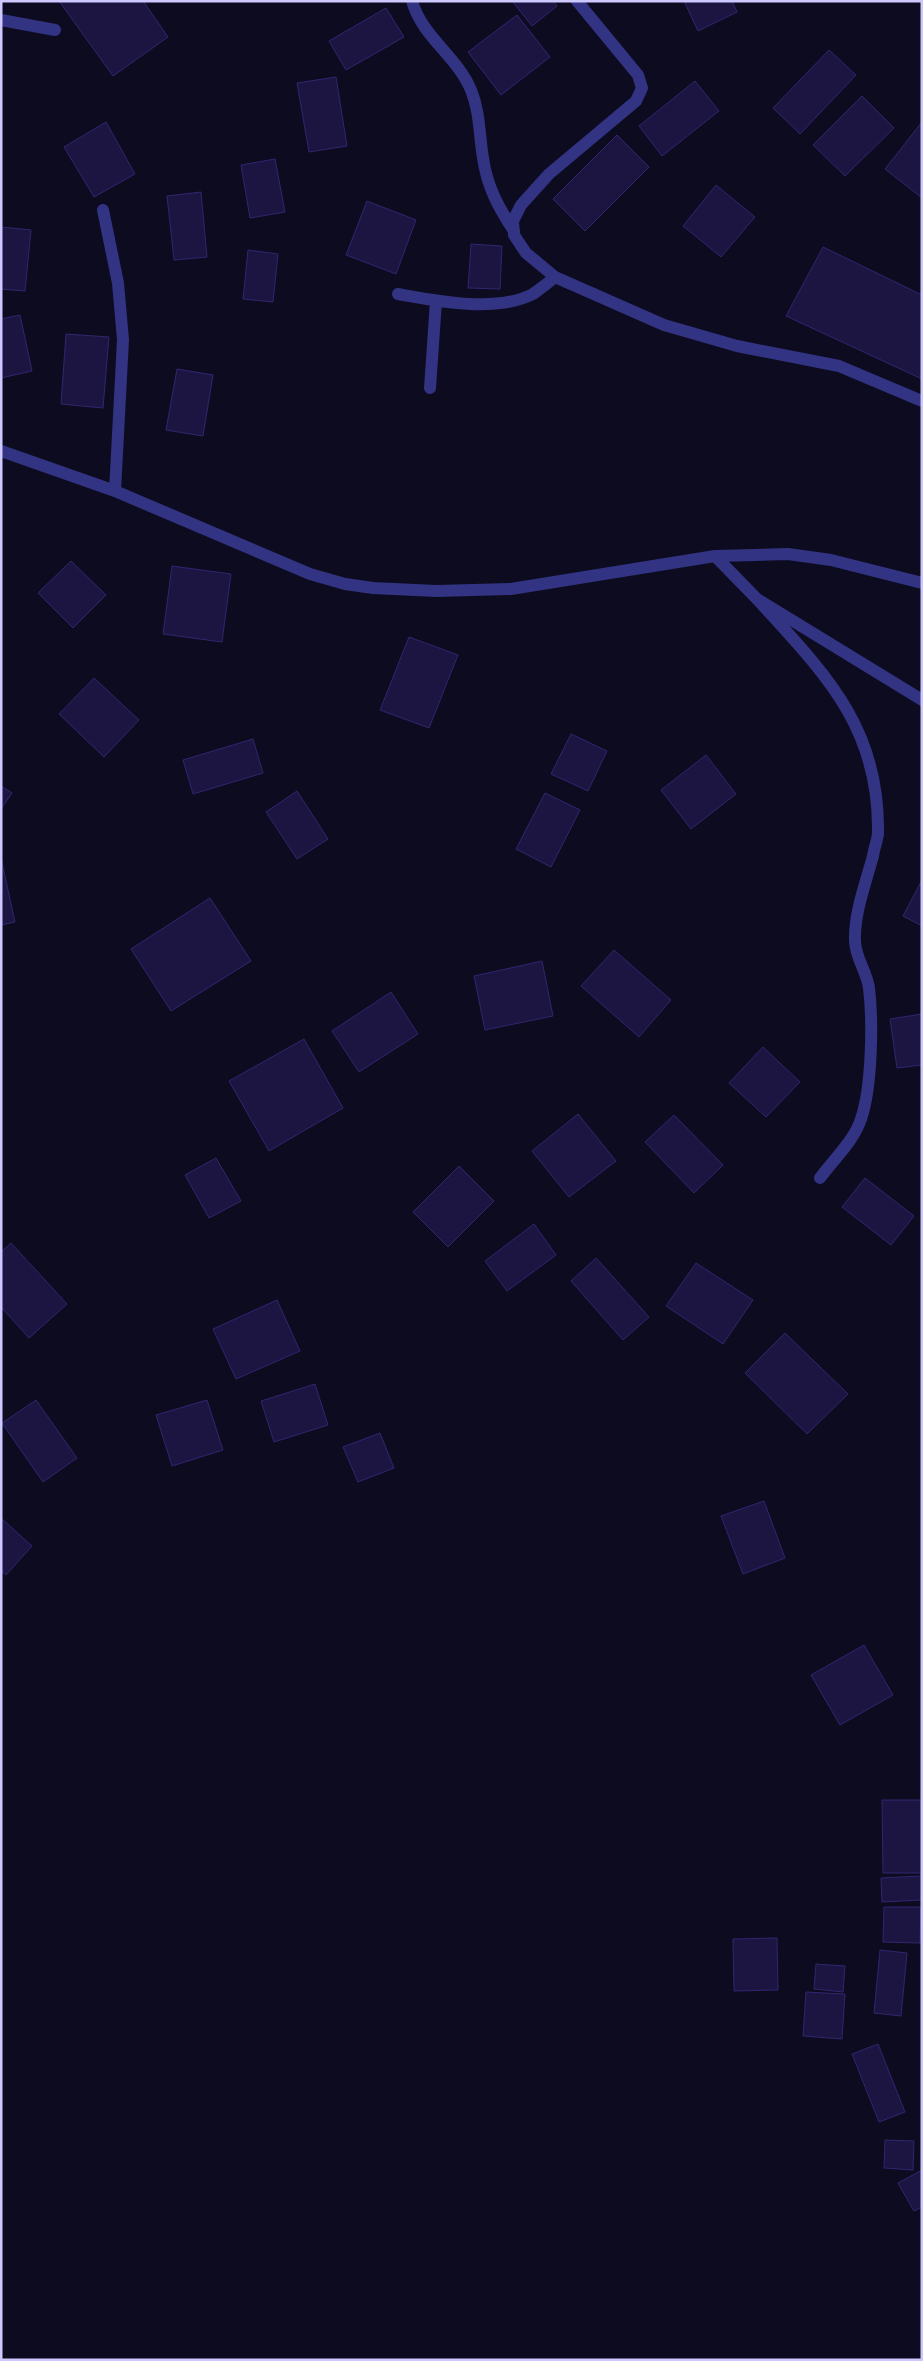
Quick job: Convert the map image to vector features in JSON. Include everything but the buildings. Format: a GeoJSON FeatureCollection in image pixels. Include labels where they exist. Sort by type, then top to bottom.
{"type":"FeatureCollection","features":[{"type":"Feature","properties":{"kind":"street"},"geometry":{"type":"LineString","coordinates":[[412,1],[416,16],[461,72],[471,90],[480,121],[482,157],[488,186],[496,204],[514,231]]}},
{"type":"Feature","properties":{"kind":"street"},"geometry":{"type":"LineString","coordinates":[[577,1],[638,75],[642,88],[636,101],[549,174],[521,205],[513,221],[514,235],[526,253],[555,277],[664,325],[738,346],[839,366],[922,401]]}},
{"type":"Feature","properties":{"kind":"street"},"geometry":{"type":"LineString","coordinates":[[1,20],[55,30]]}},
{"type":"Feature","properties":{"kind":"street"},"geometry":{"type":"LineString","coordinates":[[103,210],[118,283],[123,340],[115,490]]}},
{"type":"Feature","properties":{"kind":"street"},"geometry":{"type":"LineString","coordinates":[[398,294],[436,301],[504,303],[532,294],[555,277]]}},
{"type":"Feature","properties":{"kind":"street"},"geometry":{"type":"LineString","coordinates":[[430,388],[436,301]]}},
{"type":"Feature","properties":{"kind":"street"},"geometry":{"type":"LineString","coordinates":[[1,451],[115,490],[310,574],[345,584],[373,588],[436,591],[511,590],[715,556],[788,554],[831,560],[922,583]]}},
{"type":"Feature","properties":{"kind":"street"},"geometry":{"type":"LineString","coordinates":[[715,556],[823,671],[853,718],[869,757],[878,835],[856,925],[855,942],[869,986],[870,1029],[867,1092],[860,1121],[844,1147],[820,1178]]}},
{"type":"Feature","properties":{"kind":"street"},"geometry":{"type":"LineString","coordinates":[[757,600],[922,700]]}}]}
